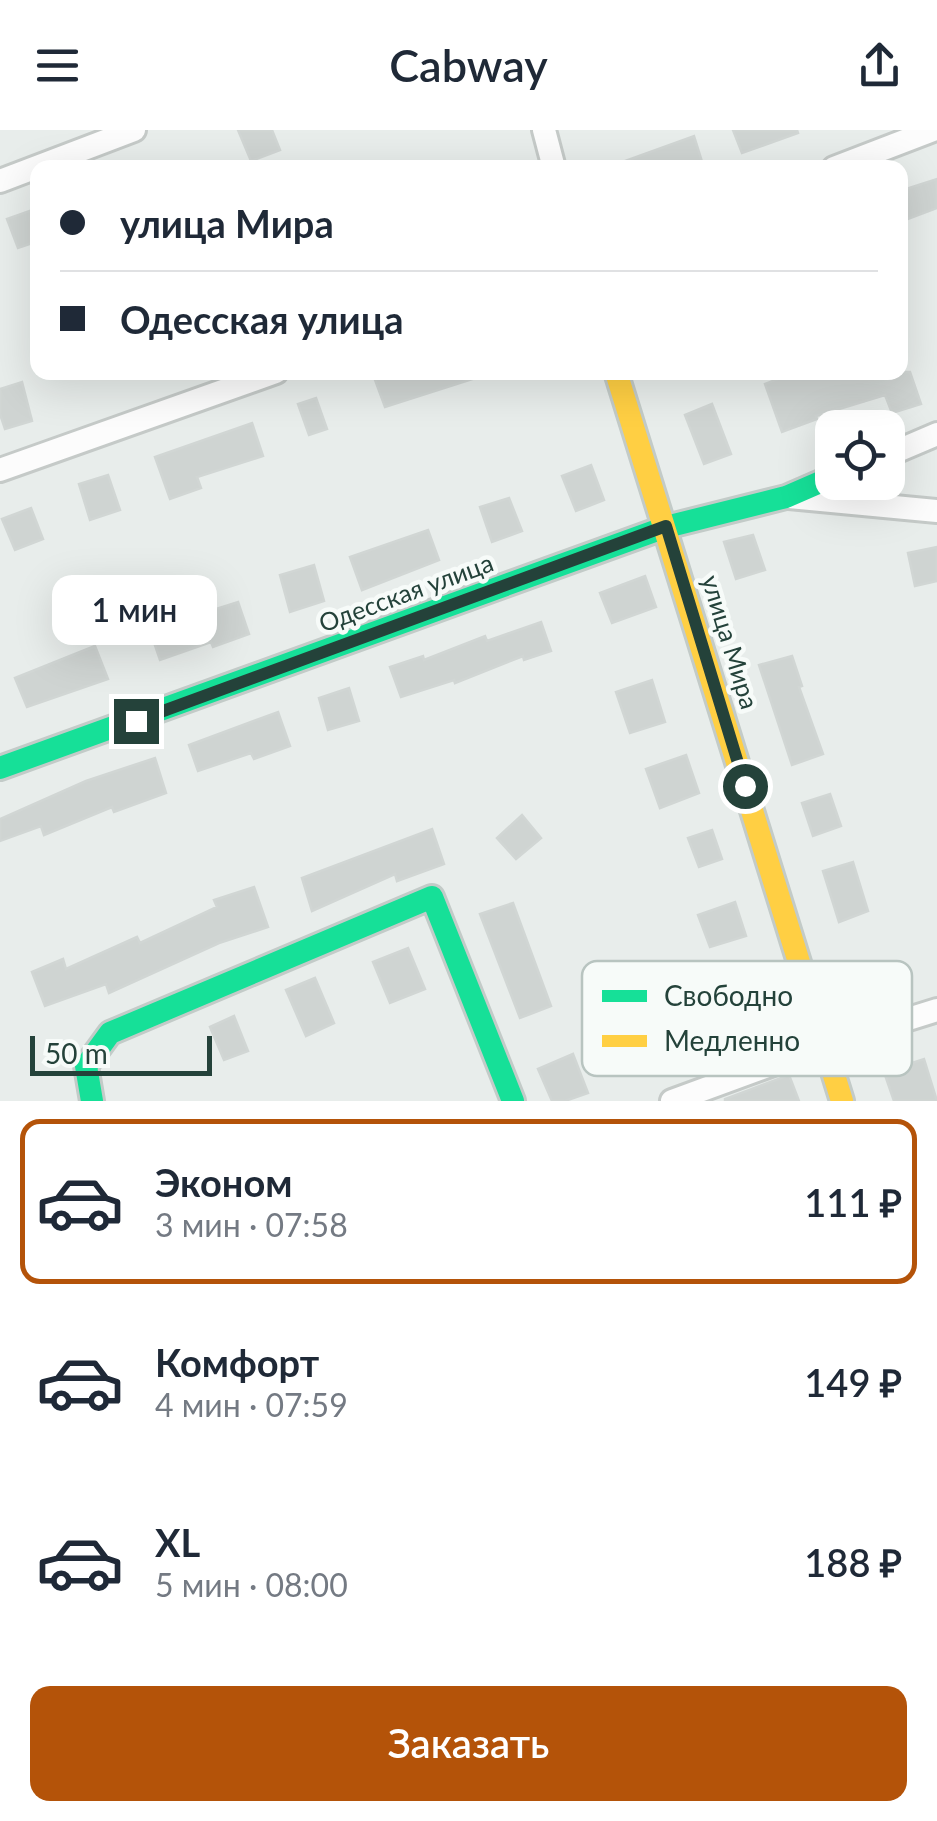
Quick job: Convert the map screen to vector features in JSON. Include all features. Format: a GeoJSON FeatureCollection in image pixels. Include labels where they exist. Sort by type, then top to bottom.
{"type":"FeatureCollection","features":[{"type":"Feature","properties":{"kind":"street"},"geometry":{"type":"LineString","coordinates":[[54,160],[134,130]]}},
{"type":"Feature","properties":{"kind":"street"},"geometry":{"type":"LineString","coordinates":[[544,130],[552,160]]}},
{"type":"Feature","properties":{"kind":"street"},"geometry":{"type":"LineString","coordinates":[[855,160],[933,130]]}},
{"type":"Feature","properties":{"kind":"street"},"geometry":{"type":"LineString","coordinates":[[0,180],[30,169]]}},
{"type":"Feature","properties":{"kind":"street"},"geometry":{"type":"LineString","coordinates":[[0,470],[253,380]]}},
{"type":"Feature","properties":{"kind":"street","name":"улица Мира"},"geometry":{"type":"LineString","coordinates":[[619,380],[800,961]]}},
{"type":"Feature","properties":{"kind":"street"},"geometry":{"type":"LineString","coordinates":[[905,448],[932,439]]}},
{"type":"Feature","properties":{"kind":"street","name":"Одесская улица"},"geometry":{"type":"LineString","coordinates":[[0,768],[666,526],[786,497],[815,485]]}},
{"type":"Feature","properties":{"kind":"street"},"geometry":{"type":"LineString","coordinates":[[786,497],[937,511]]}},
{"type":"Feature","properties":{"kind":"street"},"geometry":{"type":"LineString","coordinates":[[92,1101],[86,1066],[110,1033],[432,896],[514,1101]]}},
{"type":"Feature","properties":{"kind":"street"},"geometry":{"type":"LineString","coordinates":[[912,1018],[937,1010]]}},
{"type":"Feature","properties":{"kind":"street"},"geometry":{"type":"LineString","coordinates":[[672,1101],[739,1076]]}},
{"type":"Feature","properties":{"kind":"street","name":"улица Мира"},"geometry":{"type":"LineString","coordinates":[[835,1076],[842,1101]]}},
{"type":"Feature","properties":{"kind":"building"},"geometry":{"type":"Polygon","coordinates":[[[238,130],[272,130],[280,150],[251,160],[238,130]]]}},
{"type":"Feature","properties":{"kind":"building"},"geometry":{"type":"Polygon","coordinates":[[[733,130],[797,130],[798,133],[742,153],[733,130]]]}},
{"type":"Feature","properties":{"kind":"building"},"geometry":{"type":"Polygon","coordinates":[[[694,136],[702,160],[628,160],[694,136]]]}},
{"type":"Feature","properties":{"kind":"building"},"geometry":{"type":"Polygon","coordinates":[[[937,179],[937,208],[908,219],[908,188],[937,179]]]}},
{"type":"Feature","properties":{"kind":"building"},"geometry":{"type":"Polygon","coordinates":[[[30,211],[30,244],[18,248],[7,219],[30,211]]]}},
{"type":"Feature","properties":{"kind":"building"},"geometry":{"type":"Polygon","coordinates":[[[910,372],[921,404],[891,410],[885,395],[836,410],[815,410],[815,420],[782,432],[765,384],[775,380],[908,380],[910,372]]]}},
{"type":"Feature","properties":{"kind":"building"},"geometry":{"type":"Polygon","coordinates":[[[375,380],[470,380],[385,407],[375,380]]]}},
{"type":"Feature","properties":{"kind":"building"},"geometry":{"type":"Polygon","coordinates":[[[22,382],[32,421],[5,429],[0,414],[0,389],[22,382]]]}},
{"type":"Feature","properties":{"kind":"building"},"geometry":{"type":"Polygon","coordinates":[[[316,398],[327,429],[309,435],[298,404],[316,398]]]}},
{"type":"Feature","properties":{"kind":"building"},"geometry":{"type":"Polygon","coordinates":[[[712,404],[731,454],[704,464],[685,415],[712,404]]]}},
{"type":"Feature","properties":{"kind":"building"},"geometry":{"type":"Polygon","coordinates":[[[252,423],[263,456],[197,477],[201,488],[170,499],[155,457],[252,423]]]}},
{"type":"Feature","properties":{"kind":"building"},"geometry":{"type":"Polygon","coordinates":[[[591,465],[604,500],[576,511],[562,476],[591,465]]]}},
{"type":"Feature","properties":{"kind":"building"},"geometry":{"type":"Polygon","coordinates":[[[108,475],[120,510],[90,520],[79,484],[108,475]]]}},
{"type":"Feature","properties":{"kind":"building"},"geometry":{"type":"Polygon","coordinates":[[[509,498],[522,531],[492,542],[480,507],[509,498]]]}},
{"type":"Feature","properties":{"kind":"building"},"geometry":{"type":"Polygon","coordinates":[[[31,508],[43,539],[15,550],[2,519],[31,508]]]}},
{"type":"Feature","properties":{"kind":"building"},"geometry":{"type":"Polygon","coordinates":[[[428,530],[439,560],[362,590],[350,557],[428,530]]]}},
{"type":"Feature","properties":{"kind":"building"},"geometry":{"type":"Polygon","coordinates":[[[753,535],[765,570],[736,579],[724,542],[753,535]]]}},
{"type":"Feature","properties":{"kind":"building"},"geometry":{"type":"Polygon","coordinates":[[[937,547],[937,581],[915,586],[908,553],[937,547]]]}},
{"type":"Feature","properties":{"kind":"building"},"geometry":{"type":"Polygon","coordinates":[[[314,565],[324,601],[290,612],[280,575],[314,565]]]}},
{"type":"Feature","properties":{"kind":"building"},"geometry":{"type":"Polygon","coordinates":[[[645,576],[656,607],[612,623],[600,593],[645,576]]]}},
{"type":"Feature","properties":{"kind":"building"},"geometry":{"type":"Polygon","coordinates":[[[238,602],[249,634],[160,660],[148,625],[176,615],[178,621],[238,602]]]}},
{"type":"Feature","properties":{"kind":"building"},"geometry":{"type":"Polygon","coordinates":[[[541,622],[551,651],[524,660],[523,656],[455,683],[454,680],[401,697],[390,667],[423,656],[424,660],[485,636],[487,641],[541,622]]]}},
{"type":"Feature","properties":{"kind":"building"},"geometry":{"type":"Polygon","coordinates":[[[95,646],[108,679],[27,707],[15,678],[95,646]]]}},
{"type":"Feature","properties":{"kind":"building"},"geometry":{"type":"Polygon","coordinates":[[[792,656],[823,754],[792,765],[759,665],[792,656]]]}},
{"type":"Feature","properties":{"kind":"building"},"geometry":{"type":"Polygon","coordinates":[[[652,680],[665,722],[630,733],[616,692],[652,680]]]}},
{"type":"Feature","properties":{"kind":"building"},"geometry":{"type":"Polygon","coordinates":[[[349,688],[359,721],[328,730],[319,698],[349,688]]]}},
{"type":"Feature","properties":{"kind":"building"},"geometry":{"type":"Polygon","coordinates":[[[278,712],[290,746],[254,759],[251,753],[198,771],[189,745],[278,712]]]}},
{"type":"Feature","properties":{"kind":"building"},"geometry":{"type":"Polygon","coordinates":[[[686,755],[699,793],[660,808],[646,769],[686,755]]]}},
{"type":"Feature","properties":{"kind":"building"},"geometry":{"type":"Polygon","coordinates":[[[155,758],[166,793],[114,812],[112,807],[44,835],[41,826],[0,841],[0,819],[86,781],[155,758]]]}},
{"type":"Feature","properties":{"kind":"building"},"geometry":{"type":"Polygon","coordinates":[[[830,794],[841,826],[813,836],[802,803],[830,794]]]}},
{"type":"Feature","properties":{"kind":"building"},"geometry":{"type":"Polygon","coordinates":[[[522,815],[541,838],[516,859],[497,838],[522,815]]]}},
{"type":"Feature","properties":{"kind":"building"},"geometry":{"type":"Polygon","coordinates":[[[432,829],[444,864],[397,881],[395,874],[312,911],[302,878],[432,829]]]}},
{"type":"Feature","properties":{"kind":"building"},"geometry":{"type":"Polygon","coordinates":[[[712,830],[722,859],[699,867],[688,838],[712,830]]]}},
{"type":"Feature","properties":{"kind":"building"},"geometry":{"type":"Polygon","coordinates":[[[853,862],[868,911],[839,922],[823,871],[853,862]]]}},
{"type":"Feature","properties":{"kind":"building"},"geometry":{"type":"Polygon","coordinates":[[[254,887],[268,927],[219,943],[109,993],[106,984],[45,1006],[32,972],[63,959],[66,969],[137,937],[140,943],[217,907],[214,900],[254,887]]]}},
{"type":"Feature","properties":{"kind":"building"},"geometry":{"type":"Polygon","coordinates":[[[735,902],[746,936],[710,947],[698,915],[735,902]]]}},
{"type":"Feature","properties":{"kind":"building"},"geometry":{"type":"Polygon","coordinates":[[[513,903],[551,1006],[520,1018],[480,914],[513,903]]]}},
{"type":"Feature","properties":{"kind":"building"},"geometry":{"type":"Polygon","coordinates":[[[408,948],[425,989],[390,1003],[373,962],[408,948]]]}},
{"type":"Feature","properties":{"kind":"building"},"geometry":{"type":"Polygon","coordinates":[[[315,978],[334,1023],[306,1036],[286,990],[315,978]]]}},
{"type":"Feature","properties":{"kind":"building"},"geometry":{"type":"Polygon","coordinates":[[[234,1016],[248,1051],[224,1060],[210,1027],[234,1016]]]}},
{"type":"Feature","properties":{"kind":"building"},"geometry":{"type":"Polygon","coordinates":[[[573,1054],[588,1093],[552,1101],[538,1069],[573,1054]]]}},
{"type":"Feature","properties":{"kind":"building"},"geometry":{"type":"Polygon","coordinates":[[[924,1059],[937,1101],[894,1101],[885,1076],[912,1076],[912,1063],[924,1059]]]}},
{"type":"Feature","properties":{"kind":"building"},"geometry":{"type":"Polygon","coordinates":[[[789,1076],[799,1101],[725,1101],[789,1076]]]}},
{"type":"Feature","properties":{"kind":"traffic: fast"},"geometry":{"type":"LineString","coordinates":[[0,768],[666,527],[786,497],[815,484]]}},
{"type":"Feature","properties":{"kind":"traffic: fast"},"geometry":{"type":"LineString","coordinates":[[92,1101],[86,1066],[110,1033],[432,897],[513,1101]]}},
{"type":"Feature","properties":{"kind":"traffic: slow"},"geometry":{"type":"LineString","coordinates":[[618,380],[799,961]]}},
{"type":"Feature","properties":{"kind":"traffic: slow"},"geometry":{"type":"LineString","coordinates":[[834,1076],[842,1101]]}},
{"type":"Feature","properties":{"kind":"route"},"geometry":{"type":"LineString","coordinates":[[136,721],[666,526],[745,786]]}}]}
